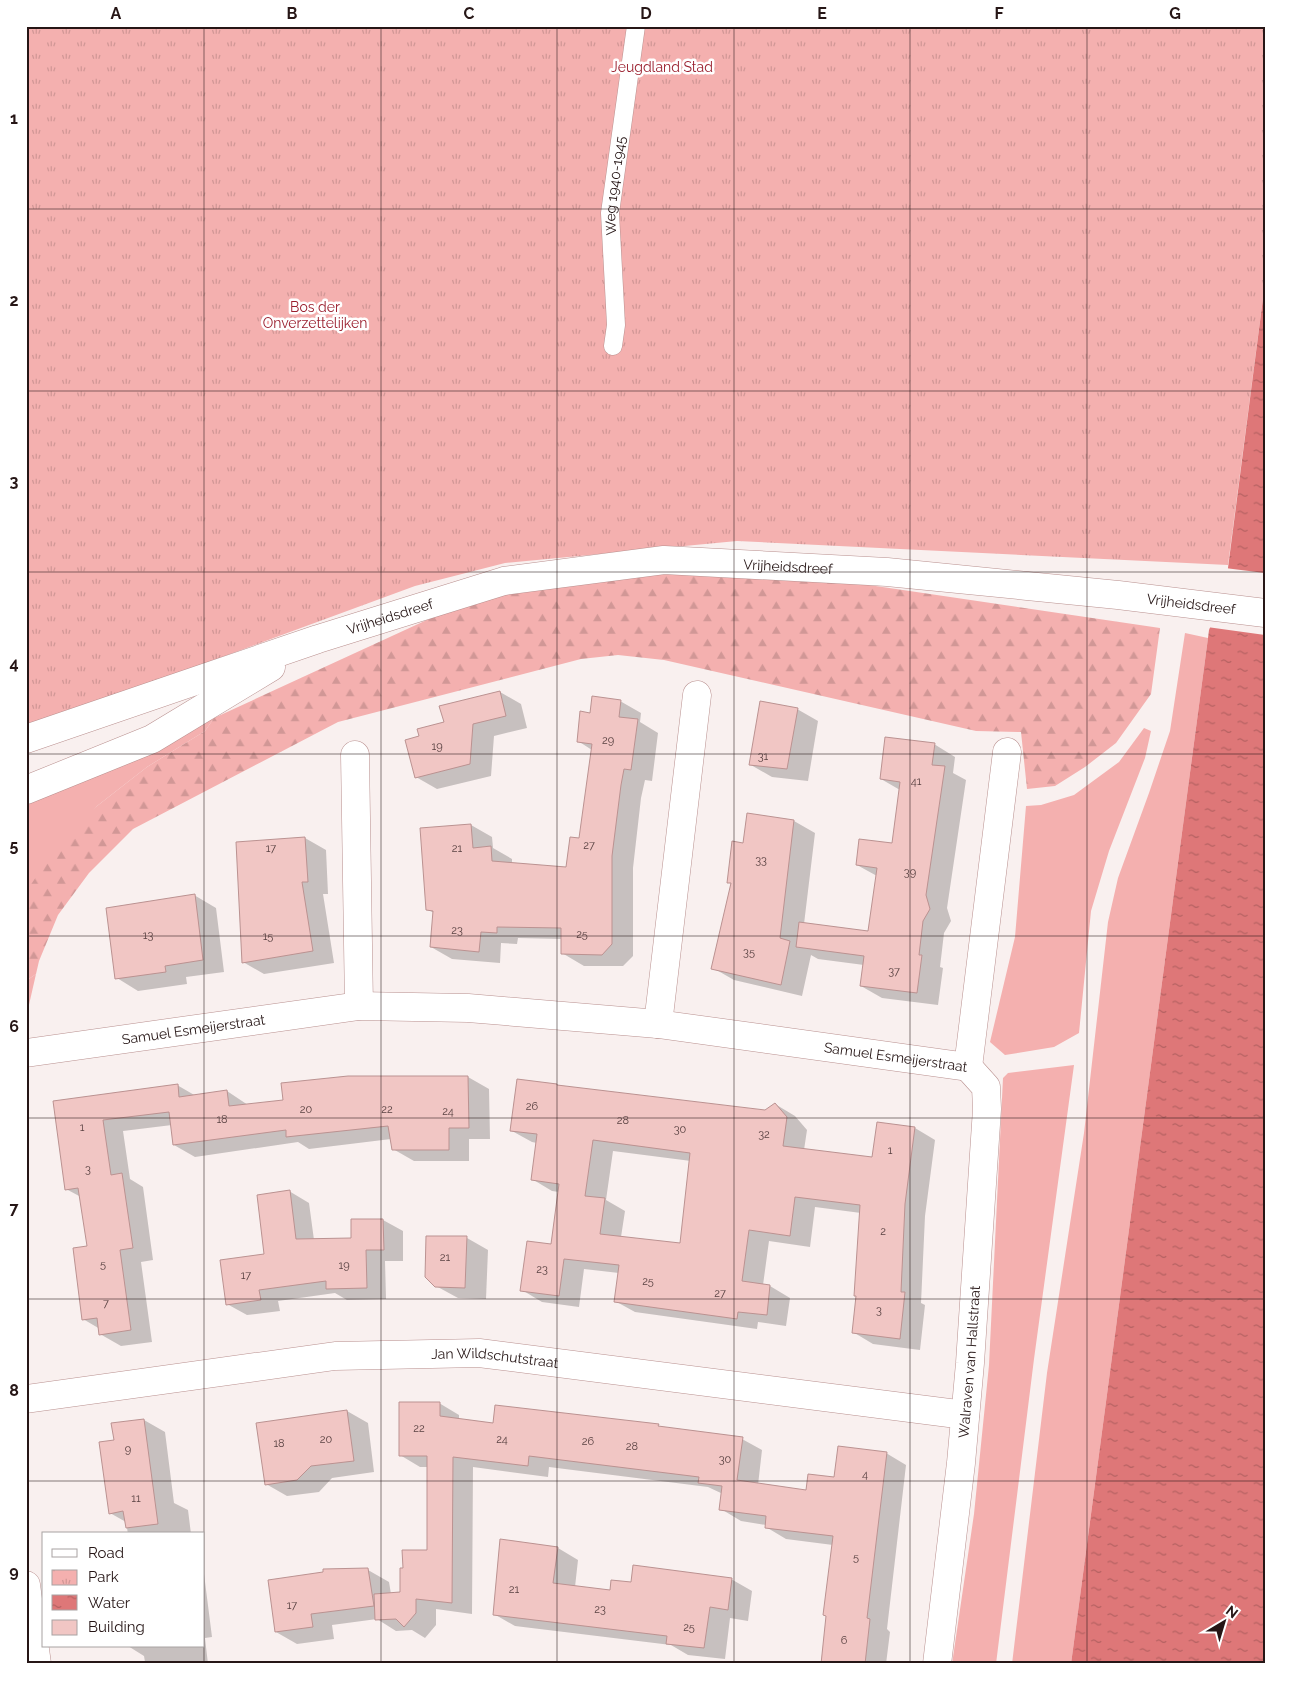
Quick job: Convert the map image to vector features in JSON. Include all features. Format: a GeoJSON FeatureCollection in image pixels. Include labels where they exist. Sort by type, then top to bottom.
{"type":"FeatureCollection","features":[{"type":"Feature","properties":{"kind":"street","name":"Vrijheidsdreef"},"geometry":{"type":"LineString","coordinates":[[26,739],[318,639],[504,581],[664,560],[888,572],[1118,595],[1265,613]]}},
{"type":"Feature","properties":{"kind":"street","name":"Vrijheidsdreef"},"geometry":{"type":"LineString","coordinates":[[26,790],[152,739],[318,639]]}},
{"type":"Feature","properties":{"kind":"street"},"geometry":{"type":"LineString","coordinates":[[658,1024],[697,695]]}},
{"type":"Feature","properties":{"kind":"street","name":"Samuel Esmeijerstraat"},"geometry":{"type":"LineString","coordinates":[[26,1053],[359,1006],[468,1008],[658,1024],[968,1067],[1007,752]]}},
{"type":"Feature","properties":{"kind":"street"},"geometry":{"type":"LineString","coordinates":[[355,755],[359,1006]]}},
{"type":"Feature","properties":{"kind":"street","name":"Walraven van Hallstraat"},"geometry":{"type":"LineString","coordinates":[[937,1664],[961,1464],[987,1109],[986,1087],[968,1067]]}},
{"type":"Feature","properties":{"kind":"street","name":"Jan Wildschutstraat"},"geometry":{"type":"LineString","coordinates":[[26,1399],[335,1356],[478,1353],[965,1415]]}},
{"type":"Feature","properties":{"kind":"street"},"geometry":{"type":"LineString","coordinates":[[26,1585],[37,1664]]}},
{"type":"Feature","properties":{"kind":"lane","name":"Weg 1940-1945"},"geometry":{"type":"LineString","coordinates":[[613,346],[616,325],[610,213],[636,26]]}},
{"type":"Feature","properties":{"kind":"green space","name":"Bos der Onverzettelijken"},"geometry":{"type":"Polygon","coordinates":[[[26,26],[1265,26],[1265,283],[1228,565],[737,541],[505,563],[415,586],[122,694],[26,727],[26,26]]]}},
{"type":"Feature","properties":{"kind":"green space"},"geometry":{"type":"Polygon","coordinates":[[[684,570],[758,573],[869,585],[1160,628],[1151,694],[1116,743],[1085,767],[1055,786],[1027,789],[1021,732],[976,731],[664,660],[618,655],[581,659],[338,722],[133,829],[89,873],[58,915],[39,961],[36,974],[26,981],[26,892],[56,847],[97,806],[147,767],[205,731],[214,718],[455,607],[546,583],[684,570]]]}},
{"type":"Feature","properties":{"kind":"green space"},"geometry":{"type":"Polygon","coordinates":[[[1185,633],[1208,638],[1071,1664],[1012,1664],[1047,1373],[1084,1133],[1108,922],[1118,878],[1170,731],[1185,633]]]}},
{"type":"Feature","properties":{"kind":"green space"},"geometry":{"type":"Polygon","coordinates":[[[214,718],[205,731],[147,767],[97,806],[26,892],[26,802],[214,718]]]}},
{"type":"Feature","properties":{"kind":"green space"},"geometry":{"type":"Polygon","coordinates":[[[1144,728],[1151,731],[1145,758],[1109,851],[1091,911],[1079,1033],[1054,1047],[1005,1055],[990,1042],[1015,937],[1026,806],[1041,805],[1074,795],[1119,762],[1144,728]]]}},
{"type":"Feature","properties":{"kind":"green space"},"geometry":{"type":"Polygon","coordinates":[[[36,974],[26,1018],[26,981],[36,974]]]}},
{"type":"Feature","properties":{"kind":"green space"},"geometry":{"type":"Polygon","coordinates":[[[1074,1065],[1034,1359],[996,1664],[952,1664],[974,1514],[989,1365],[1003,1078],[1008,1073],[1074,1065]]]}},
{"type":"Feature","properties":{"kind":"water"},"geometry":{"type":"Polygon","coordinates":[[[1265,283],[1265,1664],[1071,1664],[1209,630],[1225,591],[1265,283]]]}},
{"type":"Feature","properties":{"kind":"pier"},"geometry":{"type":"Polygon","coordinates":[[[1225,568],[1265,573],[1265,635],[1207,627],[1222,590],[1225,568]]]}},
{"type":"Feature","properties":{"kind":"building"},"geometry":{"type":"Polygon","coordinates":[[[500,691],[506,716],[473,724],[470,764],[415,778],[405,740],[419,736],[417,729],[444,722],[439,706],[500,691]]]}},
{"type":"Feature","properties":{"kind":"building"},"geometry":{"type":"Polygon","coordinates":[[[592,696],[621,700],[619,717],[638,719],[631,770],[624,769],[612,856],[612,944],[602,955],[561,954],[561,928],[497,927],[497,933],[481,932],[479,952],[430,947],[433,911],[426,910],[420,828],[471,824],[473,848],[491,846],[492,861],[566,867],[570,837],[579,838],[592,744],[577,742],[580,711],[590,713],[592,696]]]}},
{"type":"Feature","properties":{"kind":"building"},"geometry":{"type":"Polygon","coordinates":[[[760,701],[798,708],[787,769],[749,765],[760,701]]]}},
{"type":"Feature","properties":{"kind":"building"},"geometry":{"type":"Polygon","coordinates":[[[885,737],[935,743],[932,765],[945,766],[926,895],[930,909],[923,921],[919,955],[922,955],[917,993],[860,986],[864,956],[796,947],[799,922],[868,931],[877,868],[856,865],[859,839],[892,843],[900,782],[880,779],[885,737]]]}},
{"type":"Feature","properties":{"kind":"building"},"geometry":{"type":"Polygon","coordinates":[[[747,813],[794,820],[780,938],[790,941],[781,985],[711,969],[731,883],[727,883],[732,841],[743,843],[747,813]]]}},
{"type":"Feature","properties":{"kind":"building"},"geometry":{"type":"Polygon","coordinates":[[[305,837],[308,882],[302,882],[313,951],[242,963],[236,842],[305,837]]]}},
{"type":"Feature","properties":{"kind":"building"},"geometry":{"type":"Polygon","coordinates":[[[195,894],[203,960],[165,966],[166,972],[115,979],[106,908],[195,894]]]}},
{"type":"Feature","properties":{"kind":"building"},"geometry":{"type":"Polygon","coordinates":[[[348,1076],[468,1076],[469,1128],[449,1128],[449,1150],[392,1150],[388,1126],[286,1137],[286,1130],[173,1145],[169,1112],[103,1120],[111,1175],[122,1173],[133,1248],[120,1250],[131,1330],[99,1335],[97,1318],[82,1320],[73,1248],[87,1246],[78,1188],[65,1190],[53,1101],[178,1084],[179,1097],[227,1090],[229,1106],[283,1100],[281,1083],[348,1076]]]}},
{"type":"Feature","properties":{"kind":"building"},"geometry":{"type":"Polygon","coordinates":[[[517,1079],[765,1110],[775,1103],[787,1117],[783,1146],[872,1157],[877,1122],[915,1127],[905,1204],[901,1292],[905,1292],[900,1339],[852,1333],[856,1296],[854,1296],[860,1205],[795,1197],[790,1236],[749,1230],[742,1281],[770,1285],[767,1315],[738,1312],[737,1319],[614,1302],[619,1265],[564,1259],[559,1296],[520,1291],[527,1241],[551,1244],[559,1184],[531,1180],[537,1134],[510,1131],[517,1079]],[[593,1140],[585,1196],[605,1198],[600,1234],[680,1243],[690,1153],[593,1140]]]}},
{"type":"Feature","properties":{"kind":"building"},"geometry":{"type":"Polygon","coordinates":[[[290,1190],[296,1239],[351,1238],[351,1219],[383,1219],[384,1250],[366,1250],[367,1288],[326,1289],[326,1281],[259,1290],[261,1300],[226,1305],[220,1260],[264,1254],[257,1195],[290,1190]]]}},
{"type":"Feature","properties":{"kind":"building"},"geometry":{"type":"Polygon","coordinates":[[[426,1236],[467,1236],[465,1288],[435,1287],[425,1277],[426,1236]]]}},
{"type":"Feature","properties":{"kind":"building"},"geometry":{"type":"Polygon","coordinates":[[[399,1402],[440,1402],[440,1416],[493,1423],[495,1405],[659,1424],[658,1426],[743,1437],[737,1480],[806,1490],[808,1474],[834,1477],[838,1446],[887,1452],[867,1618],[870,1619],[865,1664],[821,1664],[826,1616],[823,1615],[833,1536],[765,1528],[766,1516],[719,1510],[722,1486],[698,1483],[699,1477],[529,1456],[528,1466],[453,1457],[452,1603],[416,1599],[416,1613],[404,1627],[396,1619],[375,1620],[374,1594],[400,1592],[400,1568],[403,1568],[402,1550],[427,1550],[427,1456],[399,1456],[399,1402]]]}},
{"type":"Feature","properties":{"kind":"building"},"geometry":{"type":"Polygon","coordinates":[[[347,1410],[354,1461],[311,1466],[297,1480],[265,1485],[256,1423],[347,1410]]]}},
{"type":"Feature","properties":{"kind":"building"},"geometry":{"type":"Polygon","coordinates":[[[144,1419],[158,1524],[126,1528],[123,1511],[109,1514],[99,1442],[114,1440],[111,1423],[144,1419]]]}},
{"type":"Feature","properties":{"kind":"building"},"geometry":{"type":"Polygon","coordinates":[[[500,1539],[558,1547],[553,1583],[610,1590],[611,1580],[631,1582],[633,1565],[732,1578],[728,1610],[710,1607],[704,1648],[666,1644],[667,1636],[493,1615],[500,1539]]]}},
{"type":"Feature","properties":{"kind":"building"},"geometry":{"type":"Polygon","coordinates":[[[368,1568],[374,1606],[311,1614],[313,1627],[275,1632],[268,1580],[323,1572],[323,1569],[368,1568]]]}},
{"type":"Feature","properties":{"kind":"park label","name":"Jeugdland Stad"},"geometry":{"type":"Point","coordinates":[662,67]}}]}
